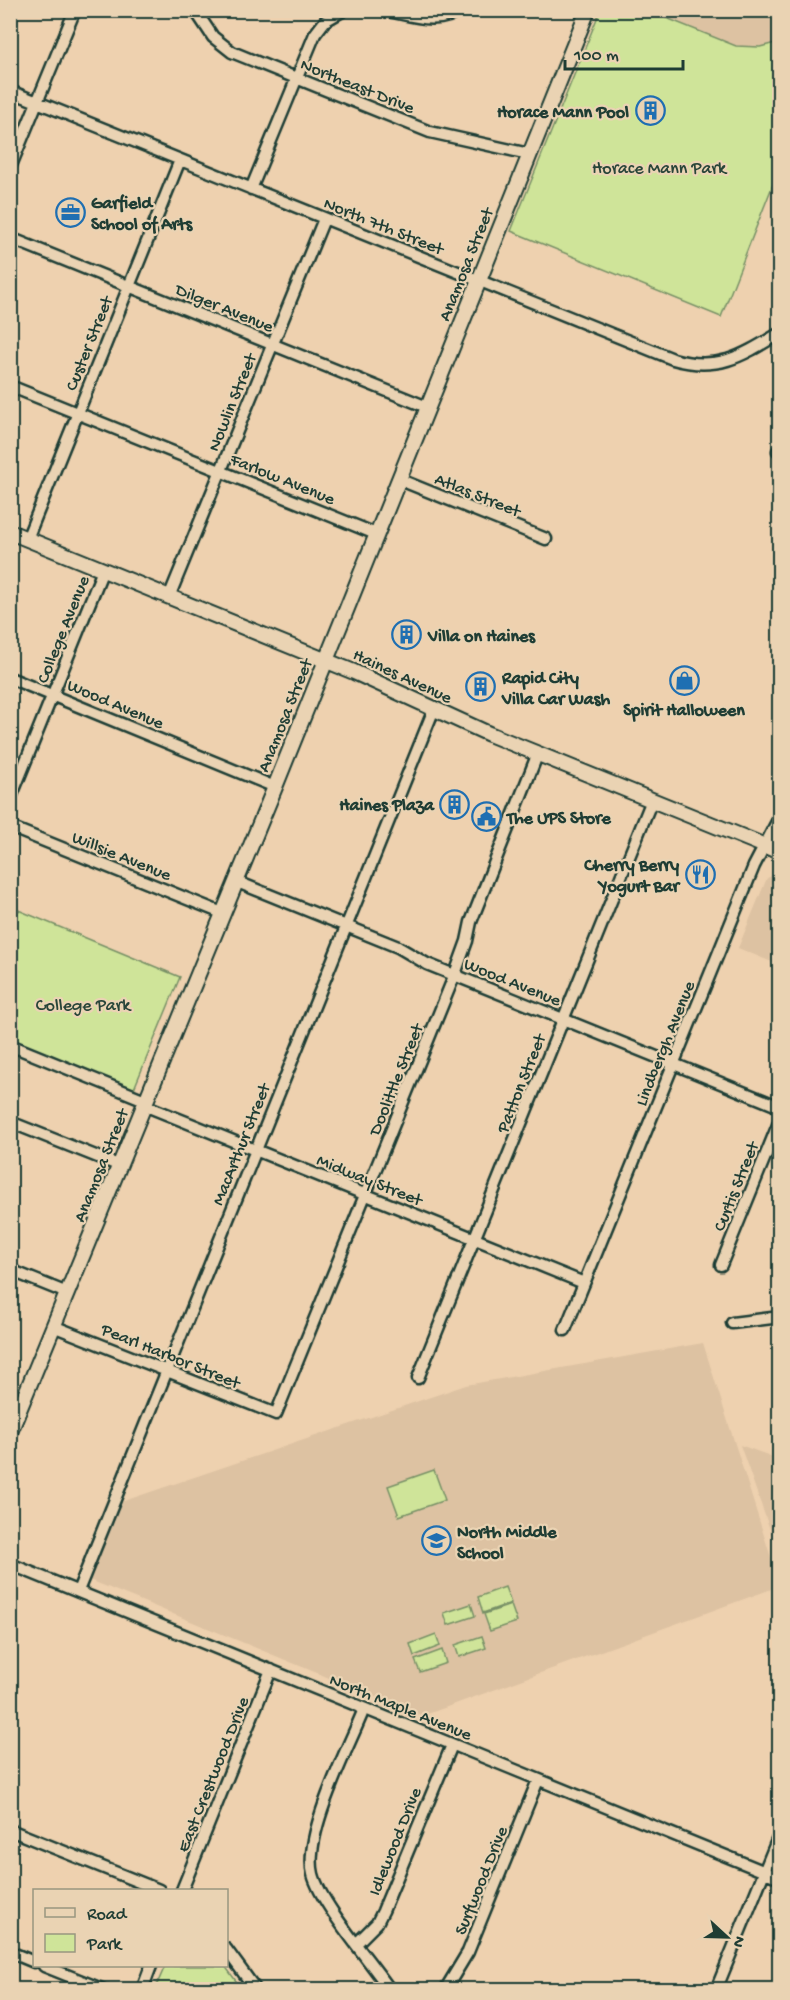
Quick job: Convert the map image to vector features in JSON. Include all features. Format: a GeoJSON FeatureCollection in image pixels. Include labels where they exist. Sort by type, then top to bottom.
{"type":"FeatureCollection","features":[{"type":"Feature","properties":{"kind":"main road","name":"Anamosa Street"},"geometry":{"type":"LineString","coordinates":[[10,1432],[13,1417],[54,1326],[118,1165],[275,787],[588,10]]}},
{"type":"Feature","properties":{"kind":"main road","name":"Haines Avenue"},"geometry":{"type":"LineString","coordinates":[[10,532],[326,660],[538,753],[780,852]]}},
{"type":"Feature","properties":{"kind":"street"},"geometry":{"type":"LineString","coordinates":[[10,168],[75,10]]}},
{"type":"Feature","properties":{"kind":"street","name":"Northeast Drive"},"geometry":{"type":"LineString","coordinates":[[195,10],[222,46],[296,78],[430,132],[529,154]]}},
{"type":"Feature","properties":{"kind":"street"},"geometry":{"type":"LineString","coordinates":[[251,189],[296,78],[320,26],[333,15],[344,10]]}},
{"type":"Feature","properties":{"kind":"street"},"geometry":{"type":"LineString","coordinates":[[383,10],[435,19],[448,18],[460,10]]}},
{"type":"Feature","properties":{"kind":"street","name":"North 7th Street"},"geometry":{"type":"LineString","coordinates":[[10,91],[478,281],[689,363],[726,362],[749,352],[780,333]]}},
{"type":"Feature","properties":{"kind":"street","name":"Custer Street"},"geometry":{"type":"LineString","coordinates":[[27,539],[180,160]]}},
{"type":"Feature","properties":{"kind":"street","name":"Nowlin Street"},"geometry":{"type":"LineString","coordinates":[[169,597],[324,219]]}},
{"type":"Feature","properties":{"kind":"street","name":"Dilger Avenue"},"geometry":{"type":"LineString","coordinates":[[10,238],[427,407]]}},
{"type":"Feature","properties":{"kind":"street","name":"Farlow Avenue"},"geometry":{"type":"LineString","coordinates":[[10,386],[376,534]]}},
{"type":"Feature","properties":{"kind":"street","name":"Atlas Street"},"geometry":{"type":"LineString","coordinates":[[398,479],[546,539]]}},
{"type":"Feature","properties":{"kind":"street","name":"College Avenue"},"geometry":{"type":"LineString","coordinates":[[10,800],[104,570]]}},
{"type":"Feature","properties":{"kind":"street","name":"Wood Avenue"},"geometry":{"type":"LineString","coordinates":[[10,678],[275,787]]}},
{"type":"Feature","properties":{"kind":"street","name":"MacArthur Street"},"geometry":{"type":"LineString","coordinates":[[78,1592],[434,709]]}},
{"type":"Feature","properties":{"kind":"street","name":"Doolittle Street"},"geometry":{"type":"LineString","coordinates":[[276,1414],[455,975],[471,922],[538,753]]}},
{"type":"Feature","properties":{"kind":"street","name":"Patton Street"},"geometry":{"type":"LineString","coordinates":[[418,1378],[652,800]]}},
{"type":"Feature","properties":{"kind":"street","name":"Lindbergh Avenue"},"geometry":{"type":"LineString","coordinates":[[565,1330],[764,845],[780,816]]}},
{"type":"Feature","properties":{"kind":"street","name":"Willsie Avenue"},"geometry":{"type":"LineString","coordinates":[[10,827],[222,913]]}},
{"type":"Feature","properties":{"kind":"street","name":"Wood Avenue"},"geometry":{"type":"LineString","coordinates":[[236,881],[346,926],[455,975],[780,1107]]}},
{"type":"Feature","properties":{"kind":"street","name":"Midway Street"},"geometry":{"type":"LineString","coordinates":[[10,1045],[255,1151],[584,1283]]}},
{"type":"Feature","properties":{"kind":"street","name":"Curtis Street"},"geometry":{"type":"LineString","coordinates":[[721,1264],[780,1120]]}},
{"type":"Feature","properties":{"kind":"street"},"geometry":{"type":"LineString","coordinates":[[10,1122],[118,1165]]}},
{"type":"Feature","properties":{"kind":"street"},"geometry":{"type":"LineString","coordinates":[[10,1270],[67,1293]]}},
{"type":"Feature","properties":{"kind":"street"},"geometry":{"type":"LineString","coordinates":[[732,1323],[780,1317]]}},
{"type":"Feature","properties":{"kind":"street","name":"Pearl Harbor Street"},"geometry":{"type":"LineString","coordinates":[[54,1326],[276,1414]]}},
{"type":"Feature","properties":{"kind":"street","name":"North Maple Avenue"},"geometry":{"type":"LineString","coordinates":[[10,1564],[780,1878]]}},
{"type":"Feature","properties":{"kind":"street","name":"East Crestwood Drive"},"geometry":{"type":"LineString","coordinates":[[182,1889],[271,1670]]}},
{"type":"Feature","properties":{"kind":"street"},"geometry":{"type":"LineString","coordinates":[[364,1708],[315,1830],[310,1852],[313,1875],[324,1898],[390,1989]]}},
{"type":"Feature","properties":{"kind":"street","name":"Idlewood Drive"},"geometry":{"type":"LineString","coordinates":[[357,1943],[377,1923],[383,1911],[452,1745]]}},
{"type":"Feature","properties":{"kind":"street","name":"Surfwood Drive"},"geometry":{"type":"LineString","coordinates":[[445,1989],[468,1952],[538,1780]]}},
{"type":"Feature","properties":{"kind":"street"},"geometry":{"type":"LineString","coordinates":[[10,1830],[157,1889]]}},
{"type":"Feature","properties":{"kind":"street"},"geometry":{"type":"LineString","coordinates":[[716,1989],[780,1833]]}},
{"type":"Feature","properties":{"kind":"street"},"geometry":{"type":"LineString","coordinates":[[10,1952],[33,1962]]}},
{"type":"Feature","properties":{"kind":"street"},"geometry":{"type":"LineString","coordinates":[[228,1952],[256,1989]]}},
{"type":"Feature","properties":{"kind":"street"},"geometry":{"type":"LineString","coordinates":[[49,1967],[104,1989]]}},
{"type":"Feature","properties":{"kind":"street"},"geometry":{"type":"LineString","coordinates":[[142,1989],[151,1967]]}},
{"type":"Feature","properties":{"kind":"shaded area"},"geometry":{"type":"Polygon","coordinates":[[[649,11],[779,11],[779,42],[760,47],[736,46],[649,11]]]}},
{"type":"Feature","properties":{"kind":"shaded area"},"geometry":{"type":"Polygon","coordinates":[[[780,875],[779,965],[738,948],[767,878],[780,875]]]}},
{"type":"Feature","properties":{"kind":"shaded area","name":"North Middle School"},"geometry":{"type":"Polygon","coordinates":[[[703,1343],[780,1586],[422,1716],[90,1580],[121,1502],[466,1385],[703,1343]]]}},
{"type":"Feature","properties":{"kind":"shaded area"},"geometry":{"type":"Polygon","coordinates":[[[740,1445],[779,1459],[779,1555],[740,1445]]]}},
{"type":"Feature","properties":{"kind":"green space","name":"Horace Mann Park"},"geometry":{"type":"Polygon","coordinates":[[[600,11],[649,11],[736,46],[760,47],[779,42],[779,169],[721,317],[511,231],[600,11]]]}},
{"type":"Feature","properties":{"kind":"green space","name":"College Park"},"geometry":{"type":"Polygon","coordinates":[[[11,907],[180,977],[133,1091],[11,1041],[11,907]]]}},
{"type":"Feature","properties":{"kind":"green space"},"geometry":{"type":"Polygon","coordinates":[[[434,1470],[445,1500],[399,1516],[388,1486],[434,1470]]]}},
{"type":"Feature","properties":{"kind":"green space"},"geometry":{"type":"Polygon","coordinates":[[[505,1587],[511,1603],[483,1613],[478,1597],[505,1587]]]}},
{"type":"Feature","properties":{"kind":"green space"},"geometry":{"type":"Polygon","coordinates":[[[471,1604],[475,1616],[448,1625],[444,1613],[471,1604]]]}},
{"type":"Feature","properties":{"kind":"green space"},"geometry":{"type":"Polygon","coordinates":[[[511,1605],[517,1622],[490,1631],[484,1614],[511,1605]]]}},
{"type":"Feature","properties":{"kind":"green space"},"geometry":{"type":"Polygon","coordinates":[[[436,1634],[440,1646],[414,1656],[410,1644],[436,1634]]]}},
{"type":"Feature","properties":{"kind":"green space"},"geometry":{"type":"Polygon","coordinates":[[[482,1636],[486,1648],[459,1657],[455,1645],[482,1636]]]}},
{"type":"Feature","properties":{"kind":"green space"},"geometry":{"type":"Polygon","coordinates":[[[442,1650],[446,1663],[420,1672],[415,1660],[442,1650]]]}},
{"type":"Feature","properties":{"kind":"green space"},"geometry":{"type":"Polygon","coordinates":[[[165,1967],[226,1967],[242,1989],[155,1989],[165,1967]]]}},
{"type":"Feature","properties":{"kind":"place","name":"Horace Mann Pool"},"geometry":{"type":"Point","coordinates":[650,111]}},
{"type":"Feature","properties":{"kind":"place","name":"Garfield School of Arts"},"geometry":{"type":"Point","coordinates":[70,212]}},
{"type":"Feature","properties":{"kind":"place","name":"Villa on Haines"},"geometry":{"type":"Point","coordinates":[407,635]}},
{"type":"Feature","properties":{"kind":"place","name":"Spirit Halloween"},"geometry":{"type":"Point","coordinates":[684,680]}},
{"type":"Feature","properties":{"kind":"place","name":"Rapid City Villa Car Wash"},"geometry":{"type":"Point","coordinates":[481,687]}},
{"type":"Feature","properties":{"kind":"place","name":"Haines Plaza"},"geometry":{"type":"Point","coordinates":[455,804]}},
{"type":"Feature","properties":{"kind":"place","name":"The UPS Store"},"geometry":{"type":"Point","coordinates":[486,817]}},
{"type":"Feature","properties":{"kind":"place","name":"Cherry Berry Yogurt Bar"},"geometry":{"type":"Point","coordinates":[700,874]}},
{"type":"Feature","properties":{"kind":"place","name":"North Middle School"},"geometry":{"type":"Point","coordinates":[436,1541]}}]}
